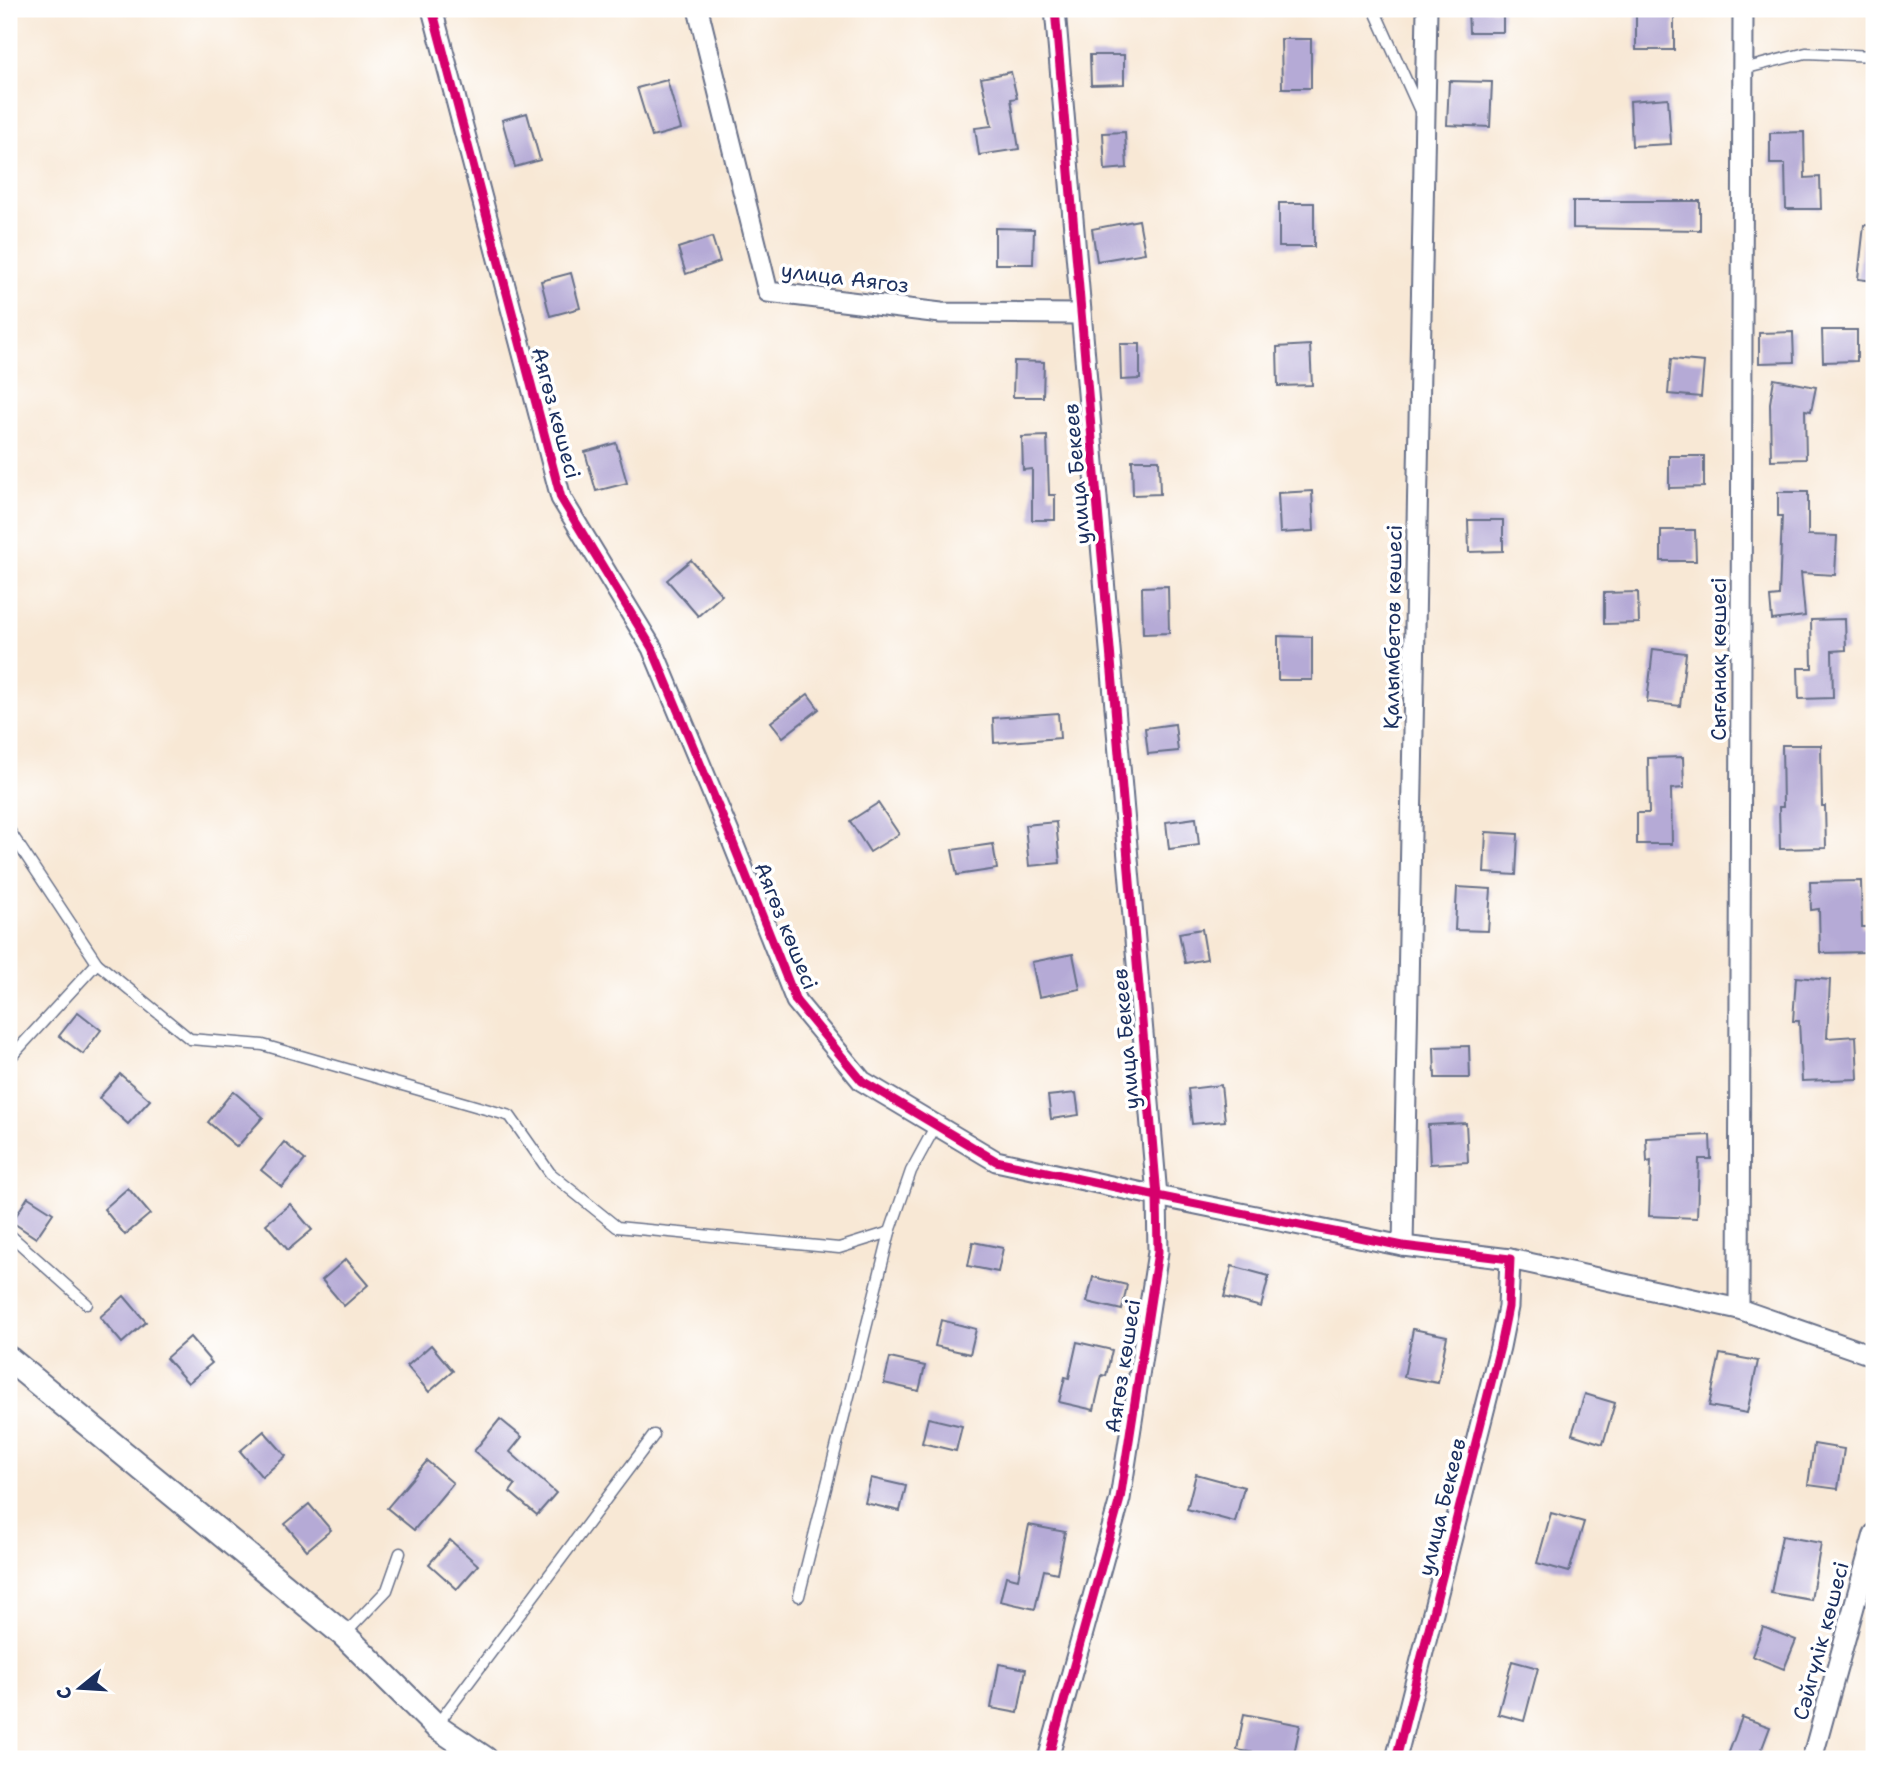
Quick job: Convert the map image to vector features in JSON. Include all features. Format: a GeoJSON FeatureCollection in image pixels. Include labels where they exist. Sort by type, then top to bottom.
{"type":"FeatureCollection","features":[{"type":"Feature","properties":{"kind":"street","name":"Аягөз көшесі"},"geometry":{"type":"LineString","coordinates":[[432,9],[561,498],[652,648],[796,1001],[862,1081],[996,1161],[1157,1196],[1158,1252],[1120,1499],[1048,1759]]}},
{"type":"Feature","properties":{"kind":"street","name":"улица Аягоз"},"geometry":{"type":"LineString","coordinates":[[698,9],[768,292],[941,313],[1081,314]]}},
{"type":"Feature","properties":{"kind":"street","name":"улица Бекеев"},"geometry":{"type":"LineString","coordinates":[[1055,9],[1157,1196]]}},
{"type":"Feature","properties":{"kind":"street","name":"Қалымбетов көшесі"},"geometry":{"type":"LineString","coordinates":[[1403,1246],[1427,9]]}},
{"type":"Feature","properties":{"kind":"street","name":"Сығанақ көшесі"},"geometry":{"type":"LineString","coordinates":[[1739,1309],[1744,9]]}},
{"type":"Feature","properties":{"kind":"street"},"geometry":{"type":"LineString","coordinates":[[1157,1196],[1403,1246],[1510,1259],[1739,1309],[1874,1356]]}},
{"type":"Feature","properties":{"kind":"street","name":"улица Бекеев"},"geometry":{"type":"LineString","coordinates":[[1396,1759],[1500,1347],[1508,1307],[1510,1259]]}},
{"type":"Feature","properties":{"kind":"street"},"geometry":{"type":"LineString","coordinates":[[9,1359],[344,1635],[436,1726],[485,1759]]}},
{"type":"Feature","properties":{"kind":"street","name":"Сәйгүлік көшесі"},"geometry":{"type":"LineString","coordinates":[[1812,1759],[1874,1534]]}},
{"type":"Feature","properties":{"kind":"lane"},"geometry":{"type":"LineString","coordinates":[[1374,9],[1425,121]]}},
{"type":"Feature","properties":{"kind":"lane"},"geometry":{"type":"LineString","coordinates":[[1743,69],[1805,53],[1874,56]]}},
{"type":"Feature","properties":{"kind":"lane"},"geometry":{"type":"LineString","coordinates":[[9,830],[97,963],[190,1039],[263,1045],[510,1116],[550,1173],[617,1227],[839,1248],[890,1232]]}},
{"type":"Feature","properties":{"kind":"lane"},"geometry":{"type":"LineString","coordinates":[[9,1059],[97,963]]}},
{"type":"Feature","properties":{"kind":"lane"},"geometry":{"type":"LineString","coordinates":[[799,1596],[890,1232],[911,1171],[936,1125]]}},
{"type":"Feature","properties":{"kind":"lane"},"geometry":{"type":"LineString","coordinates":[[9,1234],[87,1304]]}},
{"type":"Feature","properties":{"kind":"lane"},"geometry":{"type":"LineString","coordinates":[[436,1726],[654,1435]]}},
{"type":"Feature","properties":{"kind":"lane"},"geometry":{"type":"LineString","coordinates":[[344,1635],[387,1590],[400,1553]]}},
{"type":"Feature","properties":{"kind":"building"},"geometry":{"type":"Polygon","coordinates":[[[1468,9],[1503,9],[1503,32],[1469,32],[1468,9]]]}},
{"type":"Feature","properties":{"kind":"building"},"geometry":{"type":"Polygon","coordinates":[[[1636,9],[1674,9],[1674,50],[1636,50],[1636,9]]]}},
{"type":"Feature","properties":{"kind":"building"},"geometry":{"type":"Polygon","coordinates":[[[1281,39],[1311,39],[1311,88],[1282,88],[1281,39]]]}},
{"type":"Feature","properties":{"kind":"building"},"geometry":{"type":"Polygon","coordinates":[[[1090,55],[1124,55],[1124,84],[1091,85],[1090,55]]]}},
{"type":"Feature","properties":{"kind":"building"},"geometry":{"type":"Polygon","coordinates":[[[1011,72],[1017,98],[1011,99],[1019,149],[979,155],[975,128],[992,126],[981,78],[1011,72]]]}},
{"type":"Feature","properties":{"kind":"building"},"geometry":{"type":"Polygon","coordinates":[[[667,80],[681,129],[652,137],[637,88],[667,80]]]}},
{"type":"Feature","properties":{"kind":"building"},"geometry":{"type":"Polygon","coordinates":[[[1449,81],[1492,82],[1490,127],[1447,125],[1449,81]]]}},
{"type":"Feature","properties":{"kind":"building"},"geometry":{"type":"Polygon","coordinates":[[[1668,98],[1671,144],[1632,146],[1630,101],[1668,98]]]}},
{"type":"Feature","properties":{"kind":"building"},"geometry":{"type":"Polygon","coordinates":[[[527,113],[540,160],[515,167],[502,120],[527,113]]]}},
{"type":"Feature","properties":{"kind":"building"},"geometry":{"type":"Polygon","coordinates":[[[1125,132],[1127,168],[1105,170],[1103,133],[1125,132]]]}},
{"type":"Feature","properties":{"kind":"building"},"geometry":{"type":"Polygon","coordinates":[[[1804,132],[1805,178],[1820,177],[1821,209],[1786,209],[1785,164],[1770,164],[1770,133],[1804,132]]]}},
{"type":"Feature","properties":{"kind":"building"},"geometry":{"type":"Polygon","coordinates":[[[1573,201],[1700,201],[1700,230],[1573,228],[1573,201]]]}},
{"type":"Feature","properties":{"kind":"building"},"geometry":{"type":"Polygon","coordinates":[[[1279,203],[1314,203],[1314,247],[1279,247],[1279,203]]]}},
{"type":"Feature","properties":{"kind":"building"},"geometry":{"type":"Polygon","coordinates":[[[1139,220],[1145,253],[1097,261],[1092,229],[1139,220]]]}},
{"type":"Feature","properties":{"kind":"building"},"geometry":{"type":"Polygon","coordinates":[[[1864,225],[1874,226],[1874,281],[1858,279],[1864,225]]]}},
{"type":"Feature","properties":{"kind":"building"},"geometry":{"type":"Polygon","coordinates":[[[995,228],[1034,229],[1033,264],[995,264],[995,228]]]}},
{"type":"Feature","properties":{"kind":"building"},"geometry":{"type":"Polygon","coordinates":[[[712,237],[720,262],[686,274],[678,248],[712,237]]]}},
{"type":"Feature","properties":{"kind":"building"},"geometry":{"type":"Polygon","coordinates":[[[571,273],[580,308],[550,316],[541,281],[571,273]]]}},
{"type":"Feature","properties":{"kind":"building"},"geometry":{"type":"Polygon","coordinates":[[[1822,330],[1857,330],[1857,361],[1823,362],[1822,330]]]}},
{"type":"Feature","properties":{"kind":"building"},"geometry":{"type":"Polygon","coordinates":[[[1793,332],[1794,362],[1759,363],[1759,333],[1793,332]]]}},
{"type":"Feature","properties":{"kind":"building"},"geometry":{"type":"Polygon","coordinates":[[[1120,344],[1140,344],[1140,379],[1121,380],[1120,344]]]}},
{"type":"Feature","properties":{"kind":"building"},"geometry":{"type":"Polygon","coordinates":[[[1310,345],[1312,385],[1278,386],[1277,347],[1310,345]]]}},
{"type":"Feature","properties":{"kind":"building"},"geometry":{"type":"Polygon","coordinates":[[[1671,359],[1704,362],[1701,397],[1668,394],[1671,359]]]}},
{"type":"Feature","properties":{"kind":"building"},"geometry":{"type":"Polygon","coordinates":[[[1014,361],[1044,362],[1043,397],[1013,397],[1014,361]]]}},
{"type":"Feature","properties":{"kind":"building"},"geometry":{"type":"Polygon","coordinates":[[[1774,379],[1816,387],[1811,411],[1805,410],[1806,459],[1771,460],[1770,403],[1774,379]]]}},
{"type":"Feature","properties":{"kind":"building"},"geometry":{"type":"Polygon","coordinates":[[[1047,436],[1049,495],[1055,495],[1055,520],[1032,520],[1032,469],[1023,470],[1022,437],[1047,436]]]}},
{"type":"Feature","properties":{"kind":"building"},"geometry":{"type":"Polygon","coordinates":[[[616,443],[627,483],[596,491],[585,452],[616,443]]]}},
{"type":"Feature","properties":{"kind":"building"},"geometry":{"type":"Polygon","coordinates":[[[1669,456],[1704,456],[1704,487],[1669,488],[1669,456]]]}},
{"type":"Feature","properties":{"kind":"building"},"geometry":{"type":"Polygon","coordinates":[[[1132,460],[1159,460],[1160,494],[1133,495],[1132,460]]]}},
{"type":"Feature","properties":{"kind":"building"},"geometry":{"type":"Polygon","coordinates":[[[1312,491],[1314,531],[1280,533],[1278,493],[1312,491]]]}},
{"type":"Feature","properties":{"kind":"building"},"geometry":{"type":"Polygon","coordinates":[[[1778,492],[1808,492],[1808,535],[1837,536],[1835,575],[1801,573],[1805,616],[1772,620],[1770,597],[1779,596],[1782,516],[1778,516],[1778,492]]]}},
{"type":"Feature","properties":{"kind":"building"},"geometry":{"type":"Polygon","coordinates":[[[1468,520],[1503,520],[1503,551],[1469,552],[1468,520]]]}},
{"type":"Feature","properties":{"kind":"building"},"geometry":{"type":"Polygon","coordinates":[[[1661,530],[1695,530],[1696,561],[1661,561],[1661,530]]]}},
{"type":"Feature","properties":{"kind":"building"},"geometry":{"type":"Polygon","coordinates":[[[691,560],[722,595],[698,616],[667,580],[691,560]]]}},
{"type":"Feature","properties":{"kind":"building"},"geometry":{"type":"Polygon","coordinates":[[[1168,586],[1169,633],[1143,634],[1142,587],[1168,586]]]}},
{"type":"Feature","properties":{"kind":"building"},"geometry":{"type":"Polygon","coordinates":[[[1638,592],[1639,623],[1604,624],[1604,593],[1638,592]]]}},
{"type":"Feature","properties":{"kind":"building"},"geometry":{"type":"Polygon","coordinates":[[[1845,619],[1846,650],[1832,651],[1833,698],[1799,699],[1798,668],[1812,668],[1811,620],[1845,619]]]}},
{"type":"Feature","properties":{"kind":"building"},"geometry":{"type":"Polygon","coordinates":[[[1278,636],[1312,637],[1312,680],[1278,680],[1278,636]]]}},
{"type":"Feature","properties":{"kind":"building"},"geometry":{"type":"Polygon","coordinates":[[[1653,649],[1686,653],[1680,706],[1647,702],[1653,649]]]}},
{"type":"Feature","properties":{"kind":"building"},"geometry":{"type":"Polygon","coordinates":[[[808,694],[819,709],[783,737],[771,722],[808,694]]]}},
{"type":"Feature","properties":{"kind":"building"},"geometry":{"type":"Polygon","coordinates":[[[1058,713],[1060,738],[994,743],[993,718],[1058,713]]]}},
{"type":"Feature","properties":{"kind":"building"},"geometry":{"type":"Polygon","coordinates":[[[1175,724],[1178,751],[1148,754],[1145,728],[1175,724]]]}},
{"type":"Feature","properties":{"kind":"building"},"geometry":{"type":"Polygon","coordinates":[[[1782,745],[1821,745],[1826,848],[1780,849],[1779,807],[1783,807],[1782,745]]]}},
{"type":"Feature","properties":{"kind":"building"},"geometry":{"type":"Polygon","coordinates":[[[1683,757],[1684,788],[1671,789],[1672,844],[1637,844],[1637,813],[1649,813],[1648,758],[1683,757]]]}},
{"type":"Feature","properties":{"kind":"building"},"geometry":{"type":"Polygon","coordinates":[[[878,803],[899,834],[870,852],[850,821],[878,803]]]}},
{"type":"Feature","properties":{"kind":"building"},"geometry":{"type":"Polygon","coordinates":[[[1196,818],[1199,845],[1169,849],[1166,822],[1196,818]]]}},
{"type":"Feature","properties":{"kind":"building"},"geometry":{"type":"Polygon","coordinates":[[[1056,822],[1060,863],[1029,866],[1025,825],[1056,822]]]}},
{"type":"Feature","properties":{"kind":"building"},"geometry":{"type":"Polygon","coordinates":[[[1486,832],[1518,834],[1516,875],[1484,873],[1486,832]]]}},
{"type":"Feature","properties":{"kind":"building"},"geometry":{"type":"Polygon","coordinates":[[[993,844],[997,869],[957,875],[952,850],[993,844]]]}},
{"type":"Feature","properties":{"kind":"building"},"geometry":{"type":"Polygon","coordinates":[[[1861,881],[1862,927],[1867,927],[1867,952],[1820,953],[1819,909],[1811,910],[1810,882],[1861,881]]]}},
{"type":"Feature","properties":{"kind":"building"},"geometry":{"type":"Polygon","coordinates":[[[1457,887],[1491,889],[1488,931],[1455,930],[1457,887]]]}},
{"type":"Feature","properties":{"kind":"building"},"geometry":{"type":"Polygon","coordinates":[[[1202,929],[1207,959],[1185,963],[1179,933],[1202,929]]]}},
{"type":"Feature","properties":{"kind":"building"},"geometry":{"type":"Polygon","coordinates":[[[1073,954],[1080,989],[1039,997],[1032,962],[1073,954]]]}},
{"type":"Feature","properties":{"kind":"building"},"geometry":{"type":"Polygon","coordinates":[[[1796,977],[1830,980],[1827,1038],[1856,1036],[1858,1079],[1802,1081],[1799,1021],[1793,1021],[1796,977]]]}},
{"type":"Feature","properties":{"kind":"building"},"geometry":{"type":"Polygon","coordinates":[[[78,1012],[101,1030],[83,1054],[59,1036],[78,1012]]]}},
{"type":"Feature","properties":{"kind":"building"},"geometry":{"type":"Polygon","coordinates":[[[1469,1046],[1470,1078],[1435,1078],[1434,1047],[1469,1046]]]}},
{"type":"Feature","properties":{"kind":"building"},"geometry":{"type":"Polygon","coordinates":[[[120,1074],[150,1100],[128,1124],[99,1098],[120,1074]]]}},
{"type":"Feature","properties":{"kind":"building"},"geometry":{"type":"Polygon","coordinates":[[[1221,1085],[1225,1121],[1192,1124],[1188,1089],[1221,1085]]]}},
{"type":"Feature","properties":{"kind":"building"},"geometry":{"type":"Polygon","coordinates":[[[233,1091],[263,1117],[237,1147],[208,1122],[233,1091]]]}},
{"type":"Feature","properties":{"kind":"building"},"geometry":{"type":"Polygon","coordinates":[[[1076,1093],[1079,1115],[1051,1119],[1048,1096],[1076,1093]]]}},
{"type":"Feature","properties":{"kind":"building"},"geometry":{"type":"Polygon","coordinates":[[[1466,1123],[1468,1162],[1430,1164],[1428,1125],[1466,1123]]]}},
{"type":"Feature","properties":{"kind":"building"},"geometry":{"type":"Polygon","coordinates":[[[1710,1135],[1711,1159],[1699,1159],[1697,1218],[1649,1216],[1651,1161],[1647,1162],[1646,1138],[1710,1135]]]}},
{"type":"Feature","properties":{"kind":"building"},"geometry":{"type":"Polygon","coordinates":[[[284,1142],[305,1160],[282,1187],[261,1170],[284,1142]]]}},
{"type":"Feature","properties":{"kind":"building"},"geometry":{"type":"Polygon","coordinates":[[[128,1188],[150,1214],[125,1235],[104,1209],[128,1188]]]}},
{"type":"Feature","properties":{"kind":"building"},"geometry":{"type":"Polygon","coordinates":[[[28,1197],[53,1213],[36,1238],[12,1222],[28,1197]]]}},
{"type":"Feature","properties":{"kind":"building"},"geometry":{"type":"Polygon","coordinates":[[[290,1204],[312,1230],[288,1250],[266,1224],[290,1204]]]}},
{"type":"Feature","properties":{"kind":"building"},"geometry":{"type":"Polygon","coordinates":[[[973,1242],[1003,1248],[998,1272],[968,1266],[973,1242]]]}},
{"type":"Feature","properties":{"kind":"building"},"geometry":{"type":"Polygon","coordinates":[[[346,1259],[368,1285],[344,1306],[322,1280],[346,1259]]]}},
{"type":"Feature","properties":{"kind":"building"},"geometry":{"type":"Polygon","coordinates":[[[1232,1266],[1269,1276],[1261,1307],[1224,1297],[1232,1266]]]}},
{"type":"Feature","properties":{"kind":"building"},"geometry":{"type":"Polygon","coordinates":[[[1093,1277],[1127,1285],[1122,1310],[1087,1302],[1093,1277]]]}},
{"type":"Feature","properties":{"kind":"building"},"geometry":{"type":"Polygon","coordinates":[[[124,1296],[146,1322],[122,1343],[100,1317],[124,1296]]]}},
{"type":"Feature","properties":{"kind":"building"},"geometry":{"type":"Polygon","coordinates":[[[941,1320],[976,1329],[970,1354],[935,1346],[941,1320]]]}},
{"type":"Feature","properties":{"kind":"building"},"geometry":{"type":"Polygon","coordinates":[[[1413,1329],[1447,1336],[1438,1383],[1404,1377],[1413,1329]]]}},
{"type":"Feature","properties":{"kind":"building"},"geometry":{"type":"Polygon","coordinates":[[[190,1337],[212,1363],[188,1383],[166,1358],[190,1337]]]}},
{"type":"Feature","properties":{"kind":"building"},"geometry":{"type":"Polygon","coordinates":[[[1077,1342],[1112,1350],[1106,1376],[1102,1375],[1094,1410],[1059,1402],[1065,1377],[1069,1378],[1077,1342]]]}},
{"type":"Feature","properties":{"kind":"building"},"geometry":{"type":"Polygon","coordinates":[[[431,1345],[453,1371],[429,1392],[407,1366],[431,1345]]]}},
{"type":"Feature","properties":{"kind":"building"},"geometry":{"type":"Polygon","coordinates":[[[1720,1354],[1758,1361],[1747,1413],[1709,1406],[1720,1354]]]}},
{"type":"Feature","properties":{"kind":"building"},"geometry":{"type":"Polygon","coordinates":[[[890,1358],[925,1366],[919,1391],[884,1383],[890,1358]]]}},
{"type":"Feature","properties":{"kind":"building"},"geometry":{"type":"Polygon","coordinates":[[[1585,1394],[1615,1403],[1603,1444],[1572,1434],[1585,1394]]]}},
{"type":"Feature","properties":{"kind":"building"},"geometry":{"type":"Polygon","coordinates":[[[928,1418],[962,1426],[956,1451],[922,1443],[928,1418]]]}},
{"type":"Feature","properties":{"kind":"building"},"geometry":{"type":"Polygon","coordinates":[[[500,1419],[522,1437],[510,1452],[556,1493],[537,1515],[510,1492],[515,1485],[474,1451],[500,1419]]]}},
{"type":"Feature","properties":{"kind":"building"},"geometry":{"type":"Polygon","coordinates":[[[264,1431],[286,1456],[262,1477],[240,1451],[264,1431]]]}},
{"type":"Feature","properties":{"kind":"building"},"geometry":{"type":"Polygon","coordinates":[[[1814,1444],[1844,1449],[1838,1489],[1808,1485],[1814,1444]]]}},
{"type":"Feature","properties":{"kind":"building"},"geometry":{"type":"Polygon","coordinates":[[[427,1461],[453,1483],[414,1530],[387,1508],[427,1461]]]}},
{"type":"Feature","properties":{"kind":"building"},"geometry":{"type":"Polygon","coordinates":[[[1196,1474],[1244,1487],[1235,1522],[1187,1509],[1196,1474]]]}},
{"type":"Feature","properties":{"kind":"building"},"geometry":{"type":"Polygon","coordinates":[[[871,1478],[906,1486],[900,1511],[865,1503],[871,1478]]]}},
{"type":"Feature","properties":{"kind":"building"},"geometry":{"type":"Polygon","coordinates":[[[309,1504],[331,1530],[307,1550],[285,1524],[309,1504]]]}},
{"type":"Feature","properties":{"kind":"building"},"geometry":{"type":"Polygon","coordinates":[[[1551,1513],[1584,1522],[1569,1572],[1537,1563],[1551,1513]]]}},
{"type":"Feature","properties":{"kind":"building"},"geometry":{"type":"Polygon","coordinates":[[[1029,1525],[1065,1532],[1057,1573],[1044,1570],[1035,1609],[1000,1601],[1006,1576],[1018,1579],[1029,1525]]]}},
{"type":"Feature","properties":{"kind":"building"},"geometry":{"type":"Polygon","coordinates":[[[1782,1536],[1821,1543],[1811,1600],[1771,1593],[1782,1536]]]}},
{"type":"Feature","properties":{"kind":"building"},"geometry":{"type":"Polygon","coordinates":[[[450,1540],[478,1565],[457,1589],[429,1564],[450,1540]]]}},
{"type":"Feature","properties":{"kind":"building"},"geometry":{"type":"Polygon","coordinates":[[[1763,1627],[1796,1640],[1784,1669],[1752,1656],[1763,1627]]]}},
{"type":"Feature","properties":{"kind":"building"},"geometry":{"type":"Polygon","coordinates":[[[1512,1661],[1538,1668],[1524,1721],[1498,1714],[1512,1661]]]}},
{"type":"Feature","properties":{"kind":"building"},"geometry":{"type":"Polygon","coordinates":[[[999,1664],[1026,1669],[1018,1713],[991,1708],[999,1664]]]}},
{"type":"Feature","properties":{"kind":"building"},"geometry":{"type":"Polygon","coordinates":[[[1244,1714],[1300,1725],[1293,1759],[1237,1750],[1244,1714]]]}},
{"type":"Feature","properties":{"kind":"building"},"geometry":{"type":"Polygon","coordinates":[[[1742,1717],[1770,1727],[1758,1759],[1739,1759],[1728,1755],[1742,1717]]]}},
{"type":"Feature","properties":{"kind":"cycle path"},"geometry":{"type":"LineString","coordinates":[[432,9],[561,498],[652,648],[796,1001],[862,1081],[996,1161],[1157,1196],[1158,1252],[1120,1499],[1048,1759]]}},
{"type":"Feature","properties":{"kind":"cycle path"},"geometry":{"type":"LineString","coordinates":[[1055,9],[1157,1196],[1403,1246],[1510,1259],[1508,1307],[1500,1347],[1396,1759]]}}]}
